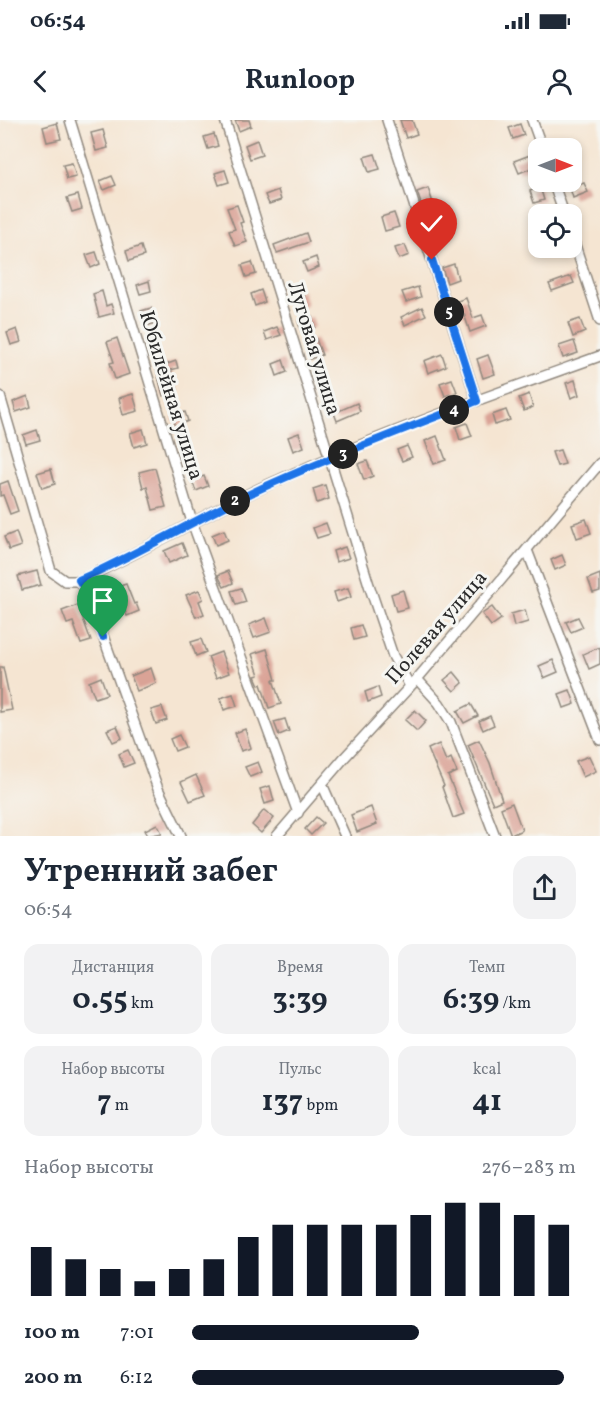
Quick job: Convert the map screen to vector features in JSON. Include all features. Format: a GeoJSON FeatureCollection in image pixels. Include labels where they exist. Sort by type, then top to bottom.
{"type":"FeatureCollection","features":[{"type":"Feature","properties":{"kind":"street","name":"Юбилейная улица"},"geometry":{"type":"LineString","coordinates":[[70,120],[192,522],[298,813]]}},
{"type":"Feature","properties":{"kind":"street","name":"Луговая улица"},"geometry":{"type":"LineString","coordinates":[[225,120],[369,585],[393,656],[410,686]]}},
{"type":"Feature","properties":{"kind":"street"},"geometry":{"type":"LineString","coordinates":[[387,120],[477,401]]}},
{"type":"Feature","properties":{"kind":"street"},"geometry":{"type":"LineString","coordinates":[[532,120],[538,138]]}},
{"type":"Feature","properties":{"kind":"street"},"geometry":{"type":"LineString","coordinates":[[579,258],[600,321]]}},
{"type":"Feature","properties":{"kind":"street"},"geometry":{"type":"LineString","coordinates":[[0,396],[51,571],[65,581],[79,580],[128,558],[192,522],[263,487],[477,401],[600,356]]}},
{"type":"Feature","properties":{"kind":"street","name":"Полевая улица"},"geometry":{"type":"LineString","coordinates":[[277,836],[417,679],[600,463]]}},
{"type":"Feature","properties":{"kind":"street"},"geometry":{"type":"LineString","coordinates":[[527,550],[600,740]]}},
{"type":"Feature","properties":{"kind":"street"},"geometry":{"type":"LineString","coordinates":[[79,580],[88,594],[158,789],[181,836]]}},
{"type":"Feature","properties":{"kind":"street"},"geometry":{"type":"LineString","coordinates":[[417,679],[439,703],[451,722],[495,836]]}},
{"type":"Feature","properties":{"kind":"street"},"geometry":{"type":"LineString","coordinates":[[322,784],[345,836]]}},
{"type":"Feature","properties":{"kind":"building"},"geometry":{"type":"Polygon","coordinates":[[[235,120],[249,120],[251,126],[239,131],[235,120]]]}},
{"type":"Feature","properties":{"kind":"building"},"geometry":{"type":"Polygon","coordinates":[[[400,120],[412,120],[417,134],[406,138],[400,120]]]}},
{"type":"Feature","properties":{"kind":"building"},"geometry":{"type":"Polygon","coordinates":[[[57,123],[61,139],[47,142],[43,127],[57,123]]]}},
{"type":"Feature","properties":{"kind":"building"},"geometry":{"type":"Polygon","coordinates":[[[520,124],[524,135],[513,139],[509,128],[520,124]]]}},
{"type":"Feature","properties":{"kind":"building"},"geometry":{"type":"Polygon","coordinates":[[[103,130],[108,148],[96,151],[91,133],[103,130]]]}},
{"type":"Feature","properties":{"kind":"building"},"geometry":{"type":"Polygon","coordinates":[[[214,134],[218,146],[208,149],[204,137],[214,134]]]}},
{"type":"Feature","properties":{"kind":"building"},"geometry":{"type":"Polygon","coordinates":[[[257,140],[262,155],[250,159],[245,145],[257,140]]]}},
{"type":"Feature","properties":{"kind":"building"},"geometry":{"type":"Polygon","coordinates":[[[375,154],[380,169],[369,172],[364,157],[375,154]]]}},
{"type":"Feature","properties":{"kind":"building"},"geometry":{"type":"Polygon","coordinates":[[[528,156],[528,169],[519,173],[514,161],[528,156]]]}},
{"type":"Feature","properties":{"kind":"building"},"geometry":{"type":"Polygon","coordinates":[[[72,163],[76,177],[67,179],[63,165],[72,163]]]}},
{"type":"Feature","properties":{"kind":"building"},"geometry":{"type":"Polygon","coordinates":[[[225,170],[229,182],[219,185],[215,173],[225,170]]]}},
{"type":"Feature","properties":{"kind":"building"},"geometry":{"type":"Polygon","coordinates":[[[112,176],[116,185],[104,190],[100,181],[112,176]]]}},
{"type":"Feature","properties":{"kind":"building"},"geometry":{"type":"Polygon","coordinates":[[[584,183],[588,192],[573,198],[571,192],[582,192],[584,183]]]}},
{"type":"Feature","properties":{"kind":"building"},"geometry":{"type":"Polygon","coordinates":[[[428,188],[434,206],[423,209],[417,192],[428,188]]]}},
{"type":"Feature","properties":{"kind":"building"},"geometry":{"type":"Polygon","coordinates":[[[278,190],[281,200],[269,204],[265,195],[278,190]]]}},
{"type":"Feature","properties":{"kind":"building"},"geometry":{"type":"Polygon","coordinates":[[[530,192],[542,192],[544,200],[534,203],[530,192]]]}},
{"type":"Feature","properties":{"kind":"building"},"geometry":{"type":"Polygon","coordinates":[[[78,195],[82,209],[72,212],[67,198],[78,195]]]}},
{"type":"Feature","properties":{"kind":"building"},"geometry":{"type":"Polygon","coordinates":[[[237,205],[243,222],[240,223],[247,242],[235,246],[229,231],[235,229],[227,208],[237,205]]]}},
{"type":"Feature","properties":{"kind":"building"},"geometry":{"type":"Polygon","coordinates":[[[394,213],[399,227],[385,231],[381,217],[394,213]]]}},
{"type":"Feature","properties":{"kind":"building"},"geometry":{"type":"Polygon","coordinates":[[[445,224],[449,238],[436,242],[432,228],[445,224]]]}},
{"type":"Feature","properties":{"kind":"building"},"geometry":{"type":"Polygon","coordinates":[[[306,233],[309,242],[277,253],[274,245],[306,233]]]}},
{"type":"Feature","properties":{"kind":"building"},"geometry":{"type":"Polygon","coordinates":[[[405,245],[409,255],[399,259],[395,248],[405,245]]]}},
{"type":"Feature","properties":{"kind":"building"},"geometry":{"type":"Polygon","coordinates":[[[141,246],[144,256],[129,261],[126,251],[141,246]]]}},
{"type":"Feature","properties":{"kind":"building"},"geometry":{"type":"Polygon","coordinates":[[[96,252],[100,264],[91,268],[86,255],[96,252]]]}},
{"type":"Feature","properties":{"kind":"building"},"geometry":{"type":"Polygon","coordinates":[[[316,257],[319,267],[307,272],[303,262],[316,257]]]}},
{"type":"Feature","properties":{"kind":"building"},"geometry":{"type":"Polygon","coordinates":[[[252,262],[256,274],[246,277],[242,265],[252,262]]]}},
{"type":"Feature","properties":{"kind":"building"},"geometry":{"type":"Polygon","coordinates":[[[454,264],[458,279],[447,283],[442,268],[454,264]]]}},
{"type":"Feature","properties":{"kind":"building"},"geometry":{"type":"Polygon","coordinates":[[[571,276],[574,283],[552,291],[549,284],[571,276]]]}},
{"type":"Feature","properties":{"kind":"building"},"geometry":{"type":"Polygon","coordinates":[[[149,281],[151,291],[140,294],[137,285],[149,281]]]}},
{"type":"Feature","properties":{"kind":"building"},"geometry":{"type":"Polygon","coordinates":[[[418,287],[421,297],[406,302],[402,292],[418,287]]]}},
{"type":"Feature","properties":{"kind":"building"},"geometry":{"type":"Polygon","coordinates":[[[261,290],[265,302],[255,306],[251,294],[261,290]]]}},
{"type":"Feature","properties":{"kind":"building"},"geometry":{"type":"Polygon","coordinates":[[[102,291],[106,306],[111,304],[114,313],[99,317],[93,294],[102,291]]]}},
{"type":"Feature","properties":{"kind":"building"},"geometry":{"type":"Polygon","coordinates":[[[303,291],[307,305],[297,308],[293,294],[303,291]]]}},
{"type":"Feature","properties":{"kind":"building"},"geometry":{"type":"Polygon","coordinates":[[[466,298],[473,318],[482,315],[486,326],[470,332],[464,314],[461,316],[455,302],[466,298]]]}},
{"type":"Feature","properties":{"kind":"building"},"geometry":{"type":"Polygon","coordinates":[[[422,307],[426,315],[405,325],[401,317],[422,307]]]}},
{"type":"Feature","properties":{"kind":"building"},"geometry":{"type":"Polygon","coordinates":[[[151,308],[156,323],[146,326],[141,311],[151,308]]]}},
{"type":"Feature","properties":{"kind":"building"},"geometry":{"type":"Polygon","coordinates":[[[312,317],[315,327],[301,331],[298,321],[312,317]]]}},
{"type":"Feature","properties":{"kind":"building"},"geometry":{"type":"Polygon","coordinates":[[[580,319],[585,332],[573,337],[568,323],[580,319]]]}},
{"type":"Feature","properties":{"kind":"building"},"geometry":{"type":"Polygon","coordinates":[[[277,327],[281,335],[267,340],[264,332],[277,327]]]}},
{"type":"Feature","properties":{"kind":"building"},"geometry":{"type":"Polygon","coordinates":[[[17,329],[21,342],[11,345],[7,333],[17,329]]]}},
{"type":"Feature","properties":{"kind":"building"},"geometry":{"type":"Polygon","coordinates":[[[117,338],[129,374],[115,379],[110,363],[114,362],[107,342],[117,338]]]}},
{"type":"Feature","properties":{"kind":"building"},"geometry":{"type":"Polygon","coordinates":[[[316,339],[322,355],[310,359],[304,344],[316,339]]]}},
{"type":"Feature","properties":{"kind":"building"},"geometry":{"type":"Polygon","coordinates":[[[574,341],[578,353],[563,358],[559,346],[574,341]]]}},
{"type":"Feature","properties":{"kind":"building"},"geometry":{"type":"Polygon","coordinates":[[[442,354],[446,366],[428,373],[424,361],[442,354]]]}},
{"type":"Feature","properties":{"kind":"building"},"geometry":{"type":"Polygon","coordinates":[[[488,355],[495,374],[483,378],[477,359],[488,355]]]}},
{"type":"Feature","properties":{"kind":"building"},"geometry":{"type":"Polygon","coordinates":[[[283,360],[287,372],[277,376],[273,364],[283,360]]]}},
{"type":"Feature","properties":{"kind":"building"},"geometry":{"type":"Polygon","coordinates":[[[176,361],[178,368],[171,370],[178,391],[163,396],[156,368],[176,361]]]}},
{"type":"Feature","properties":{"kind":"building"},"geometry":{"type":"Polygon","coordinates":[[[452,379],[457,392],[445,396],[440,383],[452,379]]]}},
{"type":"Feature","properties":{"kind":"building"},"geometry":{"type":"Polygon","coordinates":[[[575,380],[579,395],[571,398],[566,383],[575,380]]]}},
{"type":"Feature","properties":{"kind":"building"},"geometry":{"type":"Polygon","coordinates":[[[133,394],[138,411],[123,415],[119,398],[133,394]]]}},
{"type":"Feature","properties":{"kind":"building"},"geometry":{"type":"Polygon","coordinates":[[[529,394],[533,407],[524,411],[519,398],[529,394]]]}},
{"type":"Feature","properties":{"kind":"building"},"geometry":{"type":"Polygon","coordinates":[[[28,396],[31,407],[16,412],[13,402],[28,396]]]}},
{"type":"Feature","properties":{"kind":"building"},"geometry":{"type":"Polygon","coordinates":[[[357,403],[360,411],[337,421],[334,413],[357,403]]]}},
{"type":"Feature","properties":{"kind":"building"},"geometry":{"type":"Polygon","coordinates":[[[506,410],[510,420],[495,425],[492,415],[506,410]]]}},
{"type":"Feature","properties":{"kind":"building"},"geometry":{"type":"Polygon","coordinates":[[[185,412],[188,421],[176,426],[172,417],[185,412]]]}},
{"type":"Feature","properties":{"kind":"building"},"geometry":{"type":"Polygon","coordinates":[[[467,423],[472,436],[460,440],[456,427],[467,423]]]}},
{"type":"Feature","properties":{"kind":"building"},"geometry":{"type":"Polygon","coordinates":[[[143,429],[147,443],[134,447],[130,433],[143,429]]]}},
{"type":"Feature","properties":{"kind":"building"},"geometry":{"type":"Polygon","coordinates":[[[37,430],[40,440],[26,444],[23,435],[37,430]]]}},
{"type":"Feature","properties":{"kind":"building"},"geometry":{"type":"Polygon","coordinates":[[[299,433],[304,447],[293,451],[288,437],[299,433]]]}},
{"type":"Feature","properties":{"kind":"building"},"geometry":{"type":"Polygon","coordinates":[[[437,436],[446,460],[434,464],[425,441],[437,436]]]}},
{"type":"Feature","properties":{"kind":"building"},"geometry":{"type":"Polygon","coordinates":[[[407,446],[412,457],[402,461],[397,450],[407,446]]]}},
{"type":"Feature","properties":{"kind":"building"},"geometry":{"type":"Polygon","coordinates":[[[560,450],[565,464],[557,466],[552,452],[560,450]]]}},
{"type":"Feature","properties":{"kind":"building"},"geometry":{"type":"Polygon","coordinates":[[[367,461],[373,476],[364,480],[358,464],[367,461]]]}},
{"type":"Feature","properties":{"kind":"building"},"geometry":{"type":"Polygon","coordinates":[[[155,468],[166,507],[153,510],[147,487],[143,488],[139,472],[155,468]]]}},
{"type":"Feature","properties":{"kind":"building"},"geometry":{"type":"Polygon","coordinates":[[[51,469],[55,484],[42,488],[37,473],[51,469]]]}},
{"type":"Feature","properties":{"kind":"building"},"geometry":{"type":"Polygon","coordinates":[[[204,476],[208,486],[196,491],[192,481],[204,476]]]}},
{"type":"Feature","properties":{"kind":"building"},"geometry":{"type":"Polygon","coordinates":[[[8,481],[18,511],[10,514],[3,495],[0,496],[0,484],[8,481]]]}},
{"type":"Feature","properties":{"kind":"building"},"geometry":{"type":"Polygon","coordinates":[[[325,485],[329,499],[317,503],[313,489],[325,485]]]}},
{"type":"Feature","properties":{"kind":"building"},"geometry":{"type":"Polygon","coordinates":[[[586,519],[591,533],[577,538],[572,524],[586,519]]]}},
{"type":"Feature","properties":{"kind":"building"},"geometry":{"type":"Polygon","coordinates":[[[326,523],[330,534],[317,538],[313,528],[326,523]]]}},
{"type":"Feature","properties":{"kind":"building"},"geometry":{"type":"Polygon","coordinates":[[[224,530],[228,540],[216,545],[212,535],[224,530]]]}},
{"type":"Feature","properties":{"kind":"building"},"geometry":{"type":"Polygon","coordinates":[[[16,532],[21,546],[9,550],[4,537],[16,532]]]}},
{"type":"Feature","properties":{"kind":"building"},"geometry":{"type":"Polygon","coordinates":[[[182,543],[187,555],[169,563],[164,551],[182,543]]]}},
{"type":"Feature","properties":{"kind":"building"},"geometry":{"type":"Polygon","coordinates":[[[345,547],[349,558],[336,562],[333,551],[345,547]]]}},
{"type":"Feature","properties":{"kind":"building"},"geometry":{"type":"Polygon","coordinates":[[[562,555],[566,565],[555,570],[551,560],[562,555]]]}},
{"type":"Feature","properties":{"kind":"building"},"geometry":{"type":"Polygon","coordinates":[[[37,571],[41,585],[22,590],[18,576],[37,571]]]}},
{"type":"Feature","properties":{"kind":"building"},"geometry":{"type":"Polygon","coordinates":[[[228,571],[233,583],[224,587],[218,575],[228,571]]]}},
{"type":"Feature","properties":{"kind":"building"},"geometry":{"type":"Polygon","coordinates":[[[600,574],[600,591],[593,593],[588,579],[600,574]]]}},
{"type":"Feature","properties":{"kind":"building"},"geometry":{"type":"Polygon","coordinates":[[[126,584],[139,611],[127,616],[124,608],[126,607],[117,587],[126,584]]]}},
{"type":"Feature","properties":{"kind":"building"},"geometry":{"type":"Polygon","coordinates":[[[241,588],[246,602],[236,605],[231,591],[241,588]]]}},
{"type":"Feature","properties":{"kind":"building"},"geometry":{"type":"Polygon","coordinates":[[[348,588],[351,597],[337,602],[334,592],[348,588]]]}},
{"type":"Feature","properties":{"kind":"building"},"geometry":{"type":"Polygon","coordinates":[[[199,590],[203,599],[199,601],[204,614],[196,617],[186,595],[199,590]]]}},
{"type":"Feature","properties":{"kind":"building"},"geometry":{"type":"Polygon","coordinates":[[[403,590],[408,608],[396,611],[391,594],[403,590]]]}},
{"type":"Feature","properties":{"kind":"building"},"geometry":{"type":"Polygon","coordinates":[[[78,605],[91,641],[81,644],[73,622],[67,624],[62,611],[78,605]]]}},
{"type":"Feature","properties":{"kind":"building"},"geometry":{"type":"Polygon","coordinates":[[[492,607],[501,619],[491,626],[482,614],[492,607]]]}},
{"type":"Feature","properties":{"kind":"building"},"geometry":{"type":"Polygon","coordinates":[[[525,610],[528,622],[514,626],[511,614],[525,610]]]}},
{"type":"Feature","properties":{"kind":"building"},"geometry":{"type":"Polygon","coordinates":[[[578,617],[583,627],[571,632],[566,622],[578,617]]]}},
{"type":"Feature","properties":{"kind":"building"},"geometry":{"type":"Polygon","coordinates":[[[266,618],[271,632],[254,638],[249,625],[266,618]]]}},
{"type":"Feature","properties":{"kind":"building"},"geometry":{"type":"Polygon","coordinates":[[[361,625],[365,637],[354,640],[351,628],[361,625]]]}},
{"type":"Feature","properties":{"kind":"building"},"geometry":{"type":"Polygon","coordinates":[[[201,639],[206,652],[196,656],[191,642],[201,639]]]}},
{"type":"Feature","properties":{"kind":"building"},"geometry":{"type":"Polygon","coordinates":[[[600,647],[600,664],[589,669],[583,654],[600,647]]]}},
{"type":"Feature","properties":{"kind":"building"},"geometry":{"type":"Polygon","coordinates":[[[267,649],[276,680],[273,680],[281,704],[269,708],[261,684],[259,685],[255,676],[259,675],[252,654],[267,649]]]}},
{"type":"Feature","properties":{"kind":"building"},"geometry":{"type":"Polygon","coordinates":[[[221,652],[229,673],[216,678],[208,657],[221,652]]]}},
{"type":"Feature","properties":{"kind":"building"},"geometry":{"type":"Polygon","coordinates":[[[553,660],[558,672],[544,678],[539,666],[553,660]]]}},
{"type":"Feature","properties":{"kind":"building"},"geometry":{"type":"Polygon","coordinates":[[[0,667],[3,667],[12,710],[0,712],[0,667]]]}},
{"type":"Feature","properties":{"kind":"building"},"geometry":{"type":"Polygon","coordinates":[[[151,668],[156,683],[137,691],[131,676],[151,668]]]}},
{"type":"Feature","properties":{"kind":"building"},"geometry":{"type":"Polygon","coordinates":[[[454,672],[463,683],[454,691],[444,680],[454,672]]]}},
{"type":"Feature","properties":{"kind":"building"},"geometry":{"type":"Polygon","coordinates":[[[101,677],[107,694],[95,698],[89,682],[101,677]]]}},
{"type":"Feature","properties":{"kind":"building"},"geometry":{"type":"Polygon","coordinates":[[[378,687],[381,697],[368,702],[365,692],[378,687]]]}},
{"type":"Feature","properties":{"kind":"building"},"geometry":{"type":"Polygon","coordinates":[[[570,690],[575,704],[564,708],[559,694],[570,690]]]}},
{"type":"Feature","properties":{"kind":"building"},"geometry":{"type":"Polygon","coordinates":[[[233,694],[237,706],[224,710],[220,698],[233,694]]]}},
{"type":"Feature","properties":{"kind":"building"},"geometry":{"type":"Polygon","coordinates":[[[471,704],[478,716],[464,723],[457,711],[471,704]]]}},
{"type":"Feature","properties":{"kind":"building"},"geometry":{"type":"Polygon","coordinates":[[[162,707],[167,720],[156,724],[151,710],[162,707]]]}},
{"type":"Feature","properties":{"kind":"building"},"geometry":{"type":"Polygon","coordinates":[[[415,710],[426,721],[417,731],[405,720],[415,710]]]}},
{"type":"Feature","properties":{"kind":"building"},"geometry":{"type":"Polygon","coordinates":[[[490,716],[494,725],[483,730],[479,721],[490,716]]]}},
{"type":"Feature","properties":{"kind":"building"},"geometry":{"type":"Polygon","coordinates":[[[285,719],[289,731],[279,735],[274,722],[285,719]]]}},
{"type":"Feature","properties":{"kind":"building"},"geometry":{"type":"Polygon","coordinates":[[[117,726],[122,738],[113,742],[107,730],[117,726]]]}},
{"type":"Feature","properties":{"kind":"building"},"geometry":{"type":"Polygon","coordinates":[[[245,729],[251,748],[241,751],[235,733],[245,729]]]}},
{"type":"Feature","properties":{"kind":"building"},"geometry":{"type":"Polygon","coordinates":[[[179,735],[185,747],[175,751],[170,739],[179,735]]]}},
{"type":"Feature","properties":{"kind":"building"},"geometry":{"type":"Polygon","coordinates":[[[479,740],[490,763],[502,800],[493,804],[468,745],[479,740]]]}},
{"type":"Feature","properties":{"kind":"building"},"geometry":{"type":"Polygon","coordinates":[[[439,744],[446,761],[451,758],[457,772],[448,776],[464,814],[453,818],[442,787],[444,786],[428,749],[439,744]]]}},
{"type":"Feature","properties":{"kind":"building"},"geometry":{"type":"Polygon","coordinates":[[[128,750],[134,763],[124,767],[119,754],[128,750]]]}},
{"type":"Feature","properties":{"kind":"building"},"geometry":{"type":"Polygon","coordinates":[[[589,756],[596,771],[583,777],[576,761],[589,756]]]}},
{"type":"Feature","properties":{"kind":"building"},"geometry":{"type":"Polygon","coordinates":[[[258,762],[262,772],[250,777],[245,767],[258,762]]]}},
{"type":"Feature","properties":{"kind":"building"},"geometry":{"type":"Polygon","coordinates":[[[196,775],[205,795],[190,801],[181,782],[196,775]]]}},
{"type":"Feature","properties":{"kind":"building"},"geometry":{"type":"Polygon","coordinates":[[[270,786],[274,801],[265,804],[260,789],[270,786]]]}},
{"type":"Feature","properties":{"kind":"building"},"geometry":{"type":"Polygon","coordinates":[[[512,803],[522,830],[511,835],[501,808],[512,803]]]}},
{"type":"Feature","properties":{"kind":"building"},"geometry":{"type":"Polygon","coordinates":[[[371,807],[377,824],[357,832],[351,815],[371,807]]]}},
{"type":"Feature","properties":{"kind":"building"},"geometry":{"type":"Polygon","coordinates":[[[264,810],[274,818],[261,833],[252,825],[264,810]]]}},
{"type":"Feature","properties":{"kind":"building"},"geometry":{"type":"Polygon","coordinates":[[[316,817],[323,823],[311,835],[305,829],[316,817]]]}},
{"type":"Feature","properties":{"kind":"building"},"geometry":{"type":"Polygon","coordinates":[[[157,824],[162,833],[148,836],[145,830],[157,824]]]}},
{"type":"Feature","properties":{"kind":"route"},"geometry":{"type":"LineString","coordinates":[[103,637],[88,594],[79,580],[128,558],[192,522],[263,487],[477,401],[432,260]]}}]}
